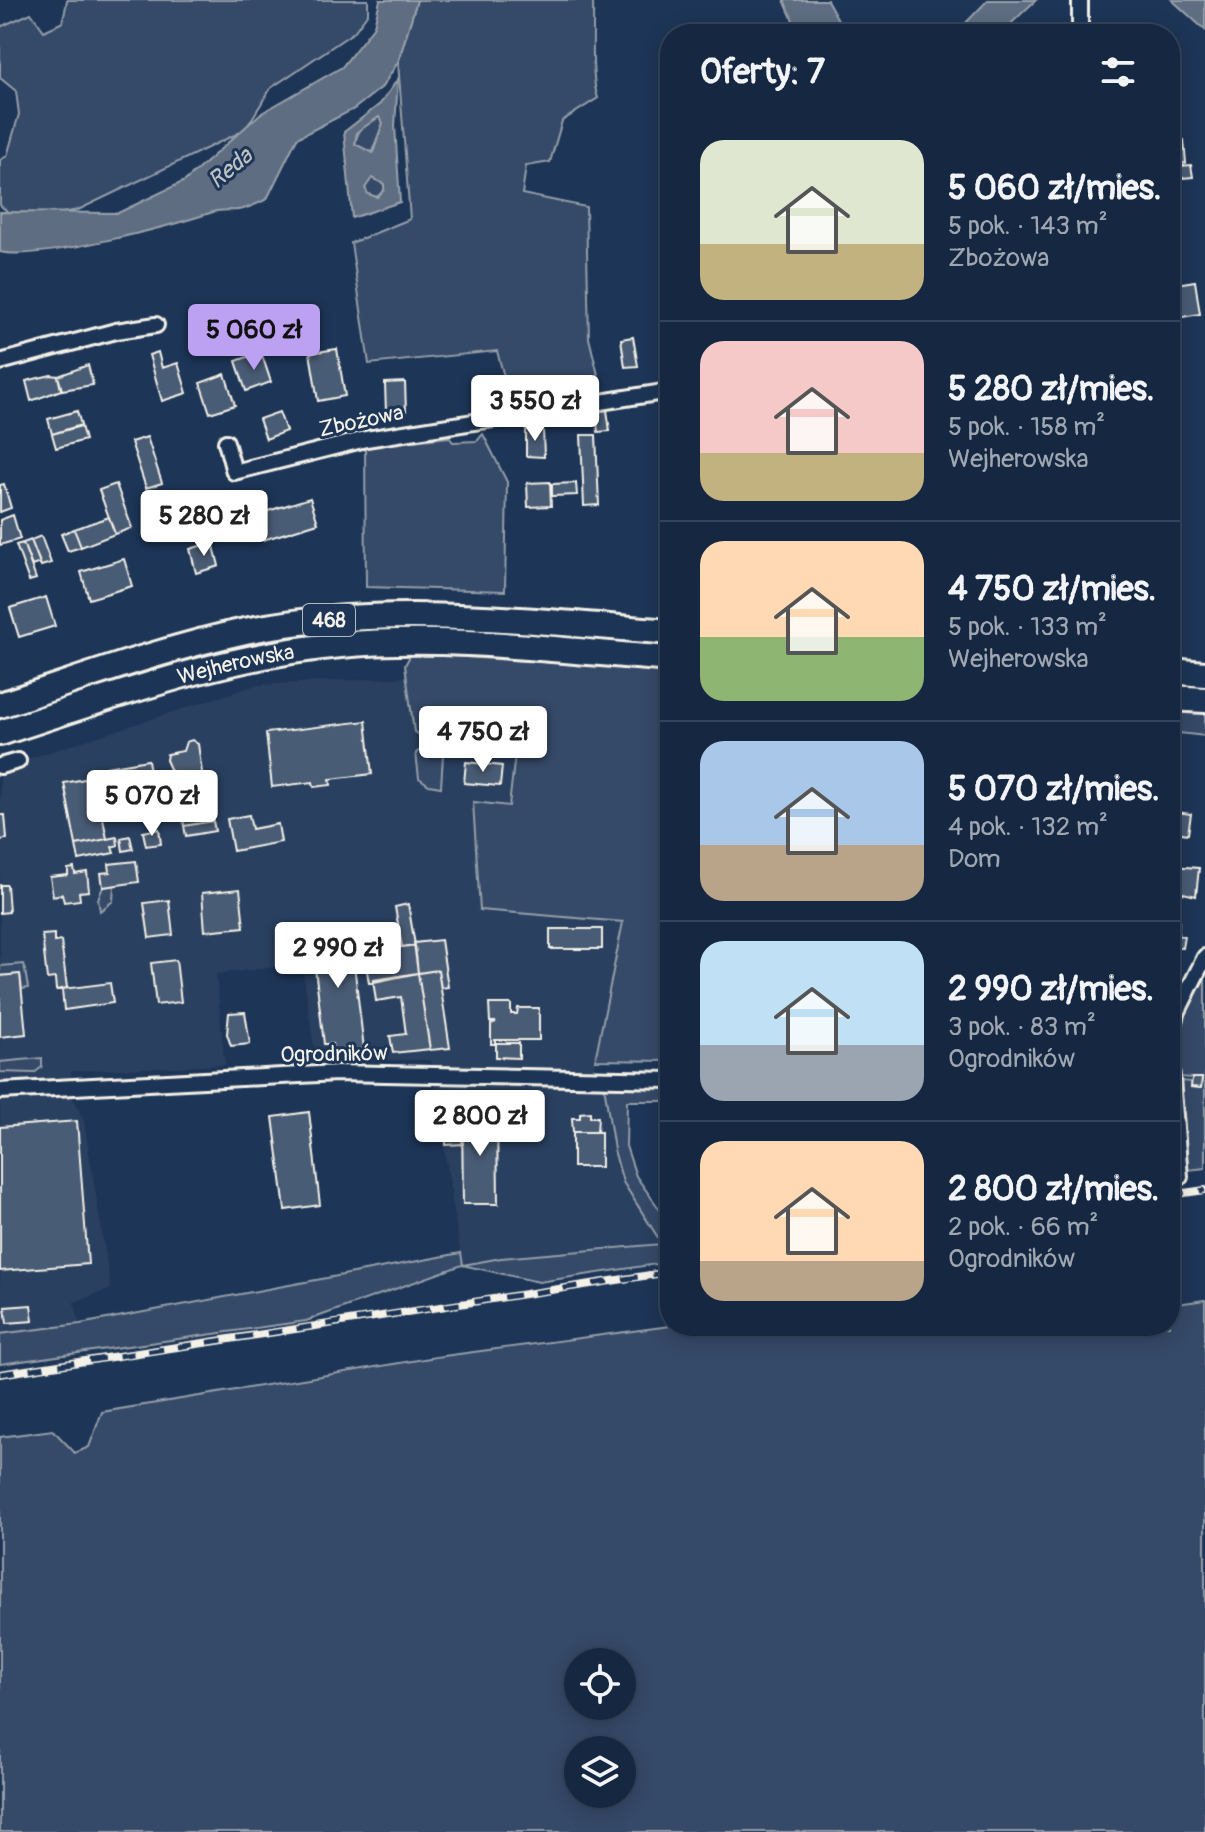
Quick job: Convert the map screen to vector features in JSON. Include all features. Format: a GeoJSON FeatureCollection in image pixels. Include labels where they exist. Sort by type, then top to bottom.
{"type":"FeatureCollection","features":[{"type":"Feature","properties":{"kind":"main road","name":"Wejherowska"},"geometry":{"type":"LineString","coordinates":[[0,705],[177,649],[246,631],[318,621],[462,617],[660,631]]}},
{"type":"Feature","properties":{"kind":"main road","name":"Wejherowska"},"geometry":{"type":"LineString","coordinates":[[0,733],[189,673],[272,654],[342,645],[446,643],[660,658]]}},
{"type":"Feature","properties":{"kind":"main road"},"geometry":{"type":"LineString","coordinates":[[1180,672],[1205,674]]}},
{"type":"Feature","properties":{"kind":"main road"},"geometry":{"type":"LineString","coordinates":[[1180,699],[1205,700]]}},
{"type":"Feature","properties":{"kind":"street"},"geometry":{"type":"LineString","coordinates":[[1080,0],[1080,24]]}},
{"type":"Feature","properties":{"kind":"street"},"geometry":{"type":"LineString","coordinates":[[0,362],[116,331],[156,325]]}},
{"type":"Feature","properties":{"kind":"street","name":"Zbożowa"},"geometry":{"type":"LineString","coordinates":[[226,442],[234,472],[366,439],[660,393]]}},
{"type":"Feature","properties":{"kind":"street"},"geometry":{"type":"LineString","coordinates":[[0,766],[18,761]]}},
{"type":"Feature","properties":{"kind":"street"},"geometry":{"type":"LineString","coordinates":[[1180,1007],[1205,957]]}},
{"type":"Feature","properties":{"kind":"street","name":"Ogrodników"},"geometry":{"type":"LineString","coordinates":[[0,1091],[337,1073],[660,1080]]}},
{"type":"Feature","properties":{"kind":"shaded area"},"geometry":{"type":"Polygon","coordinates":[[[67,0],[368,0],[368,13],[354,32],[271,88],[245,130],[78,210],[31,219],[8,212],[0,205],[0,160],[7,156],[19,114],[16,91],[0,78],[0,27],[31,13],[44,31],[63,22],[67,0]]]}},
{"type":"Feature","properties":{"kind":"shaded area"},"geometry":{"type":"Polygon","coordinates":[[[417,0],[593,0],[593,65],[598,98],[562,121],[550,162],[526,166],[522,194],[586,207],[589,338],[601,387],[511,402],[497,351],[369,364],[351,243],[410,219],[398,62],[417,0]]]}},
{"type":"Feature","properties":{"kind":"shaded area"},"geometry":{"type":"Polygon","coordinates":[[[376,118],[382,118],[383,123],[371,154],[355,147],[361,129],[376,118]]]}},
{"type":"Feature","properties":{"kind":"shaded area"},"geometry":{"type":"Polygon","coordinates":[[[375,177],[382,180],[385,187],[382,194],[375,197],[368,194],[365,187],[368,180],[375,177]]]}},
{"type":"Feature","properties":{"kind":"shaded area"},"geometry":{"type":"Polygon","coordinates":[[[483,434],[507,482],[505,591],[366,587],[365,446],[449,437],[453,442],[477,441],[483,434]]]}},
{"type":"Feature","properties":{"kind":"shaded area"},"geometry":{"type":"Polygon","coordinates":[[[363,628],[474,628],[660,641],[660,648],[410,632],[26,714],[25,707],[234,644],[363,628]]]}},
{"type":"Feature","properties":{"kind":"shaded area"},"geometry":{"type":"Polygon","coordinates":[[[418,654],[660,669],[660,1061],[595,1060],[623,922],[480,910],[473,802],[509,806],[516,745],[512,741],[422,736],[414,732],[405,665],[410,656],[418,654]]]}},
{"type":"Feature","properties":{"kind":"shaded area"},"geometry":{"type":"Polygon","coordinates":[[[407,677],[422,736],[512,741],[516,745],[509,806],[473,803],[623,922],[595,1060],[594,1084],[604,1085],[614,1150],[623,1182],[660,1239],[660,1244],[501,1258],[462,1265],[431,1060],[316,1061],[302,964],[216,974],[225,1065],[71,1071],[73,1098],[84,1121],[111,1289],[74,1302],[80,1324],[0,1334],[0,768],[256,685],[407,677]]]}},
{"type":"Feature","properties":{"kind":"shaded area"},"geometry":{"type":"Polygon","coordinates":[[[1180,711],[1205,713],[1205,736],[1180,733],[1180,711]]]}},
{"type":"Feature","properties":{"kind":"shaded area"},"geometry":{"type":"Polygon","coordinates":[[[422,749],[438,750],[443,755],[441,787],[429,785],[419,778],[416,753],[422,749]]]}},
{"type":"Feature","properties":{"kind":"shaded area"},"geometry":{"type":"Polygon","coordinates":[[[114,885],[113,901],[100,911],[98,899],[103,887],[114,885]]]}},
{"type":"Feature","properties":{"kind":"shaded area"},"geometry":{"type":"Polygon","coordinates":[[[24,964],[28,988],[22,989],[20,974],[0,976],[0,966],[24,964]]]}},
{"type":"Feature","properties":{"kind":"shaded area"},"geometry":{"type":"Polygon","coordinates":[[[1205,971],[1205,1168],[1188,1170],[1180,1081],[1192,1082],[1192,1087],[1201,1088],[1202,1079],[1180,1077],[1180,1028],[1205,971]]]}},
{"type":"Feature","properties":{"kind":"shaded area"},"geometry":{"type":"Polygon","coordinates":[[[42,1058],[42,1067],[34,1073],[0,1072],[0,1062],[42,1058]]]}},
{"type":"Feature","properties":{"kind":"shaded area"},"geometry":{"type":"Polygon","coordinates":[[[604,1085],[660,1088],[660,1101],[627,1101],[626,1146],[636,1176],[660,1210],[660,1241],[623,1182],[614,1150],[604,1085]]]}},
{"type":"Feature","properties":{"kind":"shaded area"},"geometry":{"type":"Polygon","coordinates":[[[660,1244],[660,1264],[539,1282],[462,1265],[306,1321],[0,1364],[0,1334],[80,1324],[461,1253],[463,1265],[501,1258],[660,1244]]]}},
{"type":"Feature","properties":{"kind":"shaded area"},"geometry":{"type":"Polygon","coordinates":[[[1205,1300],[1205,1832],[0,1832],[0,1437],[53,1430],[75,1453],[89,1447],[102,1412],[436,1357],[660,1327],[660,1336],[1180,1336],[1180,1304],[1205,1300]]]}},
{"type":"Feature","properties":{"kind":"water","name":"Reda"},"geometry":{"type":"Polygon","coordinates":[[[380,0],[417,0],[398,62],[382,87],[354,109],[297,138],[267,199],[242,209],[216,211],[74,247],[44,252],[0,252],[0,212],[118,213],[185,181],[260,114],[342,67],[374,26],[380,0]]]}},
{"type":"Feature","properties":{"kind":"water"},"geometry":{"type":"Polygon","coordinates":[[[784,0],[827,0],[840,24],[795,24],[784,0]]]}},
{"type":"Feature","properties":{"kind":"water"},"geometry":{"type":"Polygon","coordinates":[[[988,0],[1036,0],[1011,24],[965,24],[988,0]]]}},
{"type":"Feature","properties":{"kind":"water"},"geometry":{"type":"Polygon","coordinates":[[[1172,0],[1205,0],[1205,30],[1172,0]]]}},
{"type":"Feature","properties":{"kind":"water"},"geometry":{"type":"Polygon","coordinates":[[[398,79],[395,126],[400,202],[352,218],[344,132],[380,104],[398,79]],[[379,117],[357,132],[355,144],[373,153],[383,123],[379,117]],[[372,178],[365,188],[368,194],[377,197],[384,190],[384,184],[372,178]]]}},
{"type":"Feature","properties":{"kind":"building"},"geometry":{"type":"Polygon","coordinates":[[[1180,140],[1184,140],[1186,163],[1180,163],[1180,140]]]}},
{"type":"Feature","properties":{"kind":"building"},"geometry":{"type":"Polygon","coordinates":[[[1191,165],[1193,177],[1180,178],[1180,166],[1191,165]]]}},
{"type":"Feature","properties":{"kind":"building"},"geometry":{"type":"Polygon","coordinates":[[[1195,281],[1200,314],[1180,317],[1180,283],[1195,281]]]}},
{"type":"Feature","properties":{"kind":"building"},"geometry":{"type":"Polygon","coordinates":[[[633,337],[638,366],[625,367],[621,339],[633,337]]]}},
{"type":"Feature","properties":{"kind":"building"},"geometry":{"type":"Polygon","coordinates":[[[337,349],[345,396],[318,401],[310,353],[337,349]]]}},
{"type":"Feature","properties":{"kind":"building"},"geometry":{"type":"Polygon","coordinates":[[[158,352],[162,368],[178,363],[187,393],[162,401],[149,355],[158,352]]]}},
{"type":"Feature","properties":{"kind":"building"},"geometry":{"type":"Polygon","coordinates":[[[261,352],[271,382],[246,391],[236,361],[261,352]]]}},
{"type":"Feature","properties":{"kind":"building"},"geometry":{"type":"Polygon","coordinates":[[[88,365],[93,385],[62,390],[58,376],[88,365]]]}},
{"type":"Feature","properties":{"kind":"building"},"geometry":{"type":"Polygon","coordinates":[[[225,374],[235,405],[210,413],[200,383],[225,374]]]}},
{"type":"Feature","properties":{"kind":"building"},"geometry":{"type":"Polygon","coordinates":[[[58,376],[61,390],[31,401],[26,381],[58,376]]]}},
{"type":"Feature","properties":{"kind":"building"},"geometry":{"type":"Polygon","coordinates":[[[405,382],[406,412],[386,413],[385,383],[405,382]]]}},
{"type":"Feature","properties":{"kind":"building"},"geometry":{"type":"Polygon","coordinates":[[[607,410],[610,431],[598,432],[596,411],[607,410]]]}},
{"type":"Feature","properties":{"kind":"building"},"geometry":{"type":"Polygon","coordinates":[[[77,411],[81,425],[52,434],[48,419],[77,411]]]}},
{"type":"Feature","properties":{"kind":"building"},"geometry":{"type":"Polygon","coordinates":[[[279,412],[286,431],[266,439],[259,419],[279,412]]]}},
{"type":"Feature","properties":{"kind":"building"},"geometry":{"type":"Polygon","coordinates":[[[81,426],[85,440],[56,448],[52,434],[81,426]]]}},
{"type":"Feature","properties":{"kind":"building"},"geometry":{"type":"Polygon","coordinates":[[[543,429],[544,457],[526,456],[526,430],[543,429]]]}},
{"type":"Feature","properties":{"kind":"building"},"geometry":{"type":"Polygon","coordinates":[[[581,435],[596,435],[599,505],[584,506],[581,435]]]}},
{"type":"Feature","properties":{"kind":"building"},"geometry":{"type":"Polygon","coordinates":[[[147,437],[162,483],[146,488],[131,442],[147,437]]]}},
{"type":"Feature","properties":{"kind":"building"},"geometry":{"type":"Polygon","coordinates":[[[550,482],[551,506],[528,507],[527,483],[550,482]]]}},
{"type":"Feature","properties":{"kind":"building"},"geometry":{"type":"Polygon","coordinates":[[[576,483],[577,495],[552,496],[552,484],[576,483]]]}},
{"type":"Feature","properties":{"kind":"building"},"geometry":{"type":"Polygon","coordinates":[[[4,484],[11,508],[0,512],[0,485],[4,484]]]}},
{"type":"Feature","properties":{"kind":"building"},"geometry":{"type":"Polygon","coordinates":[[[116,484],[132,528],[115,534],[99,490],[116,484]]]}},
{"type":"Feature","properties":{"kind":"building"},"geometry":{"type":"Polygon","coordinates":[[[310,498],[318,523],[263,540],[255,515],[310,498]]]}},
{"type":"Feature","properties":{"kind":"building"},"geometry":{"type":"Polygon","coordinates":[[[192,505],[198,530],[172,537],[165,512],[192,505]]]}},
{"type":"Feature","properties":{"kind":"building"},"geometry":{"type":"Polygon","coordinates":[[[13,515],[20,539],[0,545],[0,520],[13,515]]]}},
{"type":"Feature","properties":{"kind":"building"},"geometry":{"type":"Polygon","coordinates":[[[109,517],[115,534],[81,547],[74,529],[109,517]]]}},
{"type":"Feature","properties":{"kind":"building"},"geometry":{"type":"Polygon","coordinates":[[[74,529],[81,547],[68,551],[61,534],[74,529]]]}},
{"type":"Feature","properties":{"kind":"building"},"geometry":{"type":"Polygon","coordinates":[[[41,536],[51,563],[41,566],[31,540],[41,536]]]}},
{"type":"Feature","properties":{"kind":"building"},"geometry":{"type":"Polygon","coordinates":[[[31,540],[40,563],[32,566],[23,543],[31,540]]]}},
{"type":"Feature","properties":{"kind":"building"},"geometry":{"type":"Polygon","coordinates":[[[213,542],[219,566],[196,573],[190,549],[213,542]]]}},
{"type":"Feature","properties":{"kind":"building"},"geometry":{"type":"Polygon","coordinates":[[[23,543],[36,579],[29,581],[16,545],[23,543]]]}},
{"type":"Feature","properties":{"kind":"building"},"geometry":{"type":"Polygon","coordinates":[[[124,559],[132,586],[89,599],[81,572],[124,559]]]}},
{"type":"Feature","properties":{"kind":"building"},"geometry":{"type":"Polygon","coordinates":[[[46,597],[55,626],[19,637],[10,608],[46,597]]]}},
{"type":"Feature","properties":{"kind":"building"},"geometry":{"type":"Polygon","coordinates":[[[366,721],[372,774],[330,779],[331,785],[314,787],[313,782],[272,787],[266,733],[366,721]]]}},
{"type":"Feature","properties":{"kind":"building"},"geometry":{"type":"Polygon","coordinates":[[[192,740],[198,744],[207,808],[210,807],[213,821],[184,826],[179,780],[175,780],[166,760],[167,754],[183,751],[186,742],[192,740]]]}},
{"type":"Feature","properties":{"kind":"building"},"geometry":{"type":"Polygon","coordinates":[[[148,760],[154,798],[136,801],[135,793],[111,798],[106,767],[148,760]]]}},
{"type":"Feature","properties":{"kind":"building"},"geometry":{"type":"Polygon","coordinates":[[[466,762],[502,766],[500,786],[464,783],[466,762]]]}},
{"type":"Feature","properties":{"kind":"building"},"geometry":{"type":"Polygon","coordinates":[[[95,777],[107,839],[76,845],[64,783],[95,777]]]}},
{"type":"Feature","properties":{"kind":"building"},"geometry":{"type":"Polygon","coordinates":[[[1180,812],[1191,814],[1188,834],[1180,833],[1180,812]]]}},
{"type":"Feature","properties":{"kind":"building"},"geometry":{"type":"Polygon","coordinates":[[[0,815],[5,815],[7,839],[0,840],[0,815]]]}},
{"type":"Feature","properties":{"kind":"building"},"geometry":{"type":"Polygon","coordinates":[[[249,815],[252,829],[278,824],[281,842],[233,851],[227,819],[249,815]]]}},
{"type":"Feature","properties":{"kind":"building"},"geometry":{"type":"Polygon","coordinates":[[[213,821],[215,831],[186,836],[184,826],[213,821]]]}},
{"type":"Feature","properties":{"kind":"building"},"geometry":{"type":"Polygon","coordinates":[[[159,829],[161,844],[146,846],[143,832],[159,829]]]}},
{"type":"Feature","properties":{"kind":"building"},"geometry":{"type":"Polygon","coordinates":[[[130,836],[133,849],[123,851],[121,838],[130,836]]]}},
{"type":"Feature","properties":{"kind":"building"},"geometry":{"type":"Polygon","coordinates":[[[117,837],[118,845],[112,847],[114,853],[79,860],[76,845],[117,837]]]}},
{"type":"Feature","properties":{"kind":"building"},"geometry":{"type":"Polygon","coordinates":[[[136,861],[139,882],[103,887],[101,873],[110,872],[109,864],[136,861]]]}},
{"type":"Feature","properties":{"kind":"building"},"geometry":{"type":"Polygon","coordinates":[[[1180,867],[1199,868],[1196,896],[1180,892],[1180,867]]]}},
{"type":"Feature","properties":{"kind":"building"},"geometry":{"type":"Polygon","coordinates":[[[74,868],[75,874],[87,872],[89,891],[79,892],[80,900],[64,902],[62,894],[53,896],[50,877],[68,875],[68,869],[74,868]]]}},
{"type":"Feature","properties":{"kind":"building"},"geometry":{"type":"Polygon","coordinates":[[[0,885],[7,885],[9,912],[0,913],[0,885]]]}},
{"type":"Feature","properties":{"kind":"building"},"geometry":{"type":"Polygon","coordinates":[[[240,889],[244,927],[205,931],[202,893],[240,889]]]}},
{"type":"Feature","properties":{"kind":"building"},"geometry":{"type":"Polygon","coordinates":[[[169,900],[173,935],[149,938],[144,903],[169,900]]]}},
{"type":"Feature","properties":{"kind":"building"},"geometry":{"type":"Polygon","coordinates":[[[408,904],[415,945],[402,947],[395,907],[408,904]]]}},
{"type":"Feature","properties":{"kind":"building"},"geometry":{"type":"Polygon","coordinates":[[[550,929],[602,929],[602,949],[550,949],[550,929]]]}},
{"type":"Feature","properties":{"kind":"building"},"geometry":{"type":"Polygon","coordinates":[[[350,930],[364,1049],[333,1050],[332,1044],[324,1044],[311,934],[350,930]]]}},
{"type":"Feature","properties":{"kind":"building"},"geometry":{"type":"Polygon","coordinates":[[[54,934],[54,942],[61,941],[67,988],[56,990],[55,978],[47,979],[42,935],[54,934]]]}},
{"type":"Feature","properties":{"kind":"building"},"geometry":{"type":"Polygon","coordinates":[[[441,940],[448,987],[441,988],[438,970],[418,973],[414,943],[441,940]]]}},
{"type":"Feature","properties":{"kind":"building"},"geometry":{"type":"Polygon","coordinates":[[[415,945],[418,973],[369,983],[364,953],[415,945]]]}},
{"type":"Feature","properties":{"kind":"building"},"geometry":{"type":"Polygon","coordinates":[[[176,960],[181,1002],[156,1005],[151,963],[176,960]]]}},
{"type":"Feature","properties":{"kind":"building"},"geometry":{"type":"Polygon","coordinates":[[[438,970],[450,1048],[430,1050],[418,973],[438,970]]]}},
{"type":"Feature","properties":{"kind":"building"},"geometry":{"type":"Polygon","coordinates":[[[418,973],[430,1049],[393,1053],[390,1036],[406,1034],[401,997],[376,1001],[373,980],[418,973]]]}},
{"type":"Feature","properties":{"kind":"building"},"geometry":{"type":"Polygon","coordinates":[[[20,974],[26,1034],[0,1037],[0,976],[20,974]]]}},
{"type":"Feature","properties":{"kind":"building"},"geometry":{"type":"Polygon","coordinates":[[[110,983],[113,1003],[64,1010],[62,989],[110,983]]]}},
{"type":"Feature","properties":{"kind":"building"},"geometry":{"type":"Polygon","coordinates":[[[489,1004],[511,1004],[511,1014],[517,1014],[518,1008],[539,1008],[539,1040],[495,1040],[495,1044],[491,1044],[491,1024],[496,1022],[490,1022],[489,1004]]]}},
{"type":"Feature","properties":{"kind":"building"},"geometry":{"type":"Polygon","coordinates":[[[245,1012],[250,1044],[231,1046],[227,1034],[229,1013],[245,1012]]]}},
{"type":"Feature","properties":{"kind":"building"},"geometry":{"type":"Polygon","coordinates":[[[496,1043],[519,1043],[519,1058],[496,1057],[496,1043]]]}},
{"type":"Feature","properties":{"kind":"building"},"geometry":{"type":"Polygon","coordinates":[[[1192,1078],[1202,1078],[1201,1088],[1191,1087],[1192,1078]]]}},
{"type":"Feature","properties":{"kind":"building"},"geometry":{"type":"Polygon","coordinates":[[[309,1112],[320,1205],[285,1210],[273,1117],[309,1112]]]}},
{"type":"Feature","properties":{"kind":"building"},"geometry":{"type":"Polygon","coordinates":[[[497,1112],[498,1204],[463,1204],[462,1113],[497,1112]]]}},
{"type":"Feature","properties":{"kind":"building"},"geometry":{"type":"Polygon","coordinates":[[[539,1112],[539,1130],[507,1131],[506,1113],[539,1112]]]}},
{"type":"Feature","properties":{"kind":"building"},"geometry":{"type":"Polygon","coordinates":[[[590,1112],[590,1117],[598,1117],[597,1132],[573,1132],[572,1118],[580,1118],[580,1113],[590,1112]]]}},
{"type":"Feature","properties":{"kind":"building"},"geometry":{"type":"Polygon","coordinates":[[[445,1113],[462,1113],[463,1144],[446,1145],[445,1113]]]}},
{"type":"Feature","properties":{"kind":"building"},"geometry":{"type":"Polygon","coordinates":[[[77,1121],[88,1264],[0,1271],[0,1127],[77,1121]]]}},
{"type":"Feature","properties":{"kind":"building"},"geometry":{"type":"Polygon","coordinates":[[[573,1132],[601,1132],[601,1167],[573,1167],[573,1132]]]}},
{"type":"Feature","properties":{"kind":"building"},"geometry":{"type":"Polygon","coordinates":[[[31,1305],[33,1321],[7,1323],[5,1307],[31,1305]]]}},
{"type":"Feature","properties":{"kind":"railway"},"geometry":{"type":"LineString","coordinates":[[1180,1194],[1205,1190]]}},
{"type":"Feature","properties":{"kind":"railway"},"geometry":{"type":"LineString","coordinates":[[0,1374],[660,1274]]}}]}
